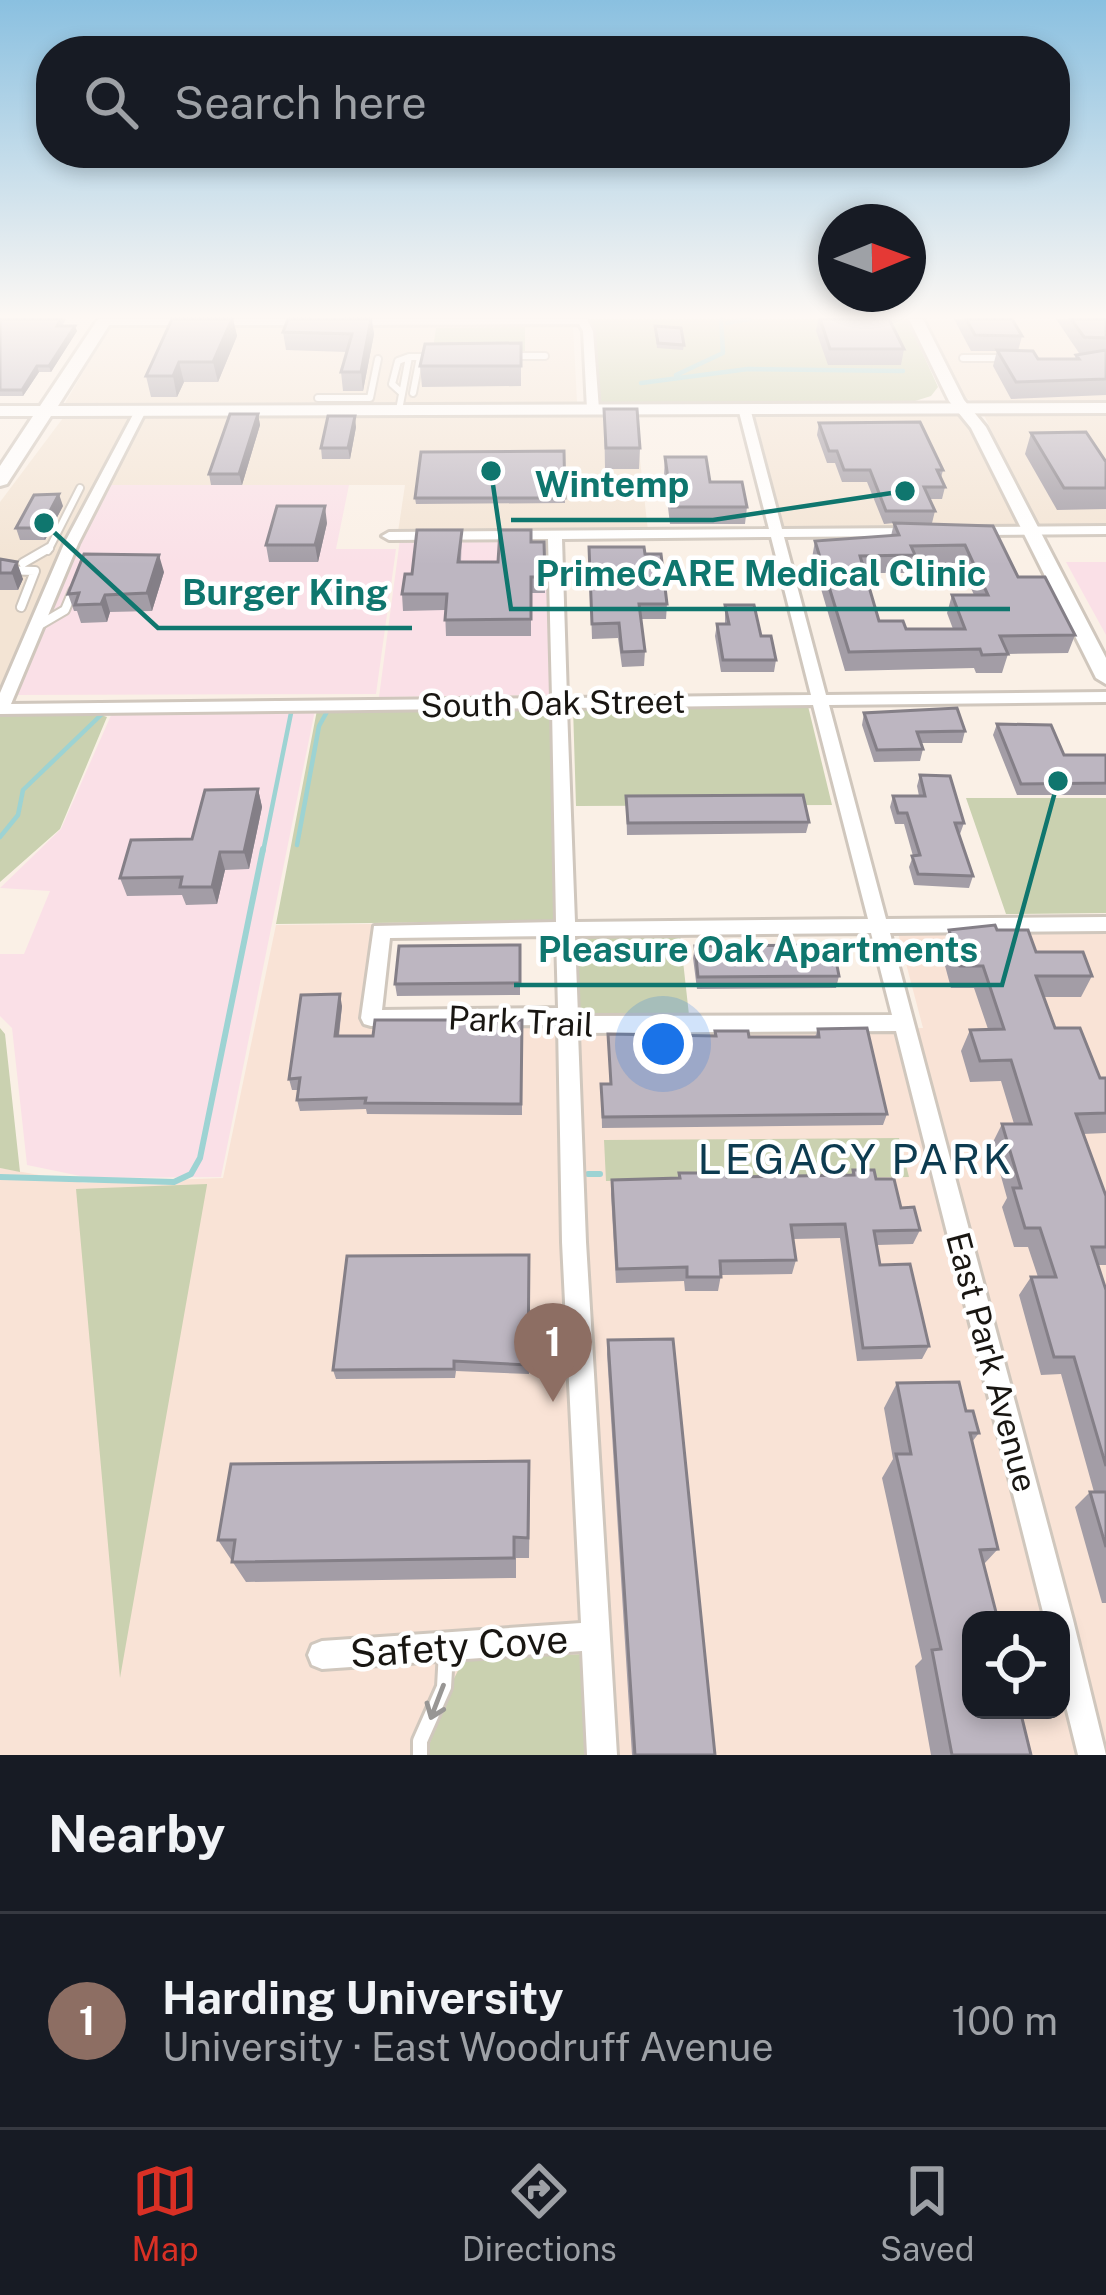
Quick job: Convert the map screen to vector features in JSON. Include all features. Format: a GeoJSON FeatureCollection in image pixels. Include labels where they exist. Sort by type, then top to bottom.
{"type":"FeatureCollection","features":[{"type":"Feature","properties":{"kind":"main road"},"geometry":{"type":"LineString","coordinates":[[0,480],[55,401]]}},
{"type":"Feature","properties":{"kind":"main road"},"geometry":{"type":"LineString","coordinates":[[0,410],[140,411],[401,402],[592,409],[1106,408]]}},
{"type":"Feature","properties":{"kind":"street"},"geometry":{"type":"LineString","coordinates":[[592,401],[592,409]]}},
{"type":"Feature","properties":{"kind":"street"},"geometry":{"type":"LineString","coordinates":[[916,408],[930,401]]}},
{"type":"Feature","properties":{"kind":"street"},"geometry":{"type":"LineString","coordinates":[[959,401],[978,427],[1106,678]]}},
{"type":"Feature","properties":{"kind":"street","name":"East Park Avenue"},"geometry":{"type":"LineString","coordinates":[[744,408],[1057,1611]]}},
{"type":"Feature","properties":{"kind":"street"},"geometry":{"type":"LineString","coordinates":[[1,709],[71,544],[140,411]]}},
{"type":"Feature","properties":{"kind":"street"},"geometry":{"type":"LineString","coordinates":[[964,531],[1106,530]]}},
{"type":"Feature","properties":{"kind":"street"},"geometry":{"type":"LineString","coordinates":[[389,536],[940,532]]}},
{"type":"Feature","properties":{"kind":"street"},"geometry":{"type":"LineString","coordinates":[[555,535],[578,1334],[602,1755]]}},
{"type":"Feature","properties":{"kind":"street","name":"South Oak Street"},"geometry":{"type":"LineString","coordinates":[[1,709],[1106,697]]}},
{"type":"Feature","properties":{"kind":"street"},"geometry":{"type":"LineString","coordinates":[[566,929],[1106,924]]}},
{"type":"Feature","properties":{"kind":"street","name":"Park Trail"},"geometry":{"type":"LineString","coordinates":[[566,929],[381,931],[370,1018],[557,1016],[578,1025],[902,1023]]}},
{"type":"Feature","properties":{"kind":"street","name":"Safety Cove"},"geometry":{"type":"LineString","coordinates":[[322,1655],[596,1636]]}},
{"type":"Feature","properties":{"kind":"street","name":"East Park Avenue"},"geometry":{"type":"LineString","coordinates":[[1070,1664],[1093,1755]]}},
{"type":"Feature","properties":{"kind":"lane"},"geometry":{"type":"LineString","coordinates":[[23,563],[52,545],[80,488]]}},
{"type":"Feature","properties":{"kind":"lane"},"geometry":{"type":"LineString","coordinates":[[71,544],[86,559]]}},
{"type":"Feature","properties":{"kind":"lane"},"geometry":{"type":"LineString","coordinates":[[0,570],[35,571],[21,607]]}},
{"type":"Feature","properties":{"kind":"lane"},"geometry":{"type":"LineString","coordinates":[[36,627],[65,610],[75,586]]}},
{"type":"Feature","properties":{"kind":"lane"},"geometry":{"type":"LineString","coordinates":[[420,1755],[444,1687],[447,1647]]}},
{"type":"Feature","properties":{"kind":"shaded area"},"geometry":{"type":"Polygon","coordinates":[[[66,401],[577,402],[65,403],[66,401]]]}},
{"type":"Feature","properties":{"kind":"shaded area"},"geometry":{"type":"Polygon","coordinates":[[[972,401],[1106,401],[1106,403],[972,401]]]}},
{"type":"Feature","properties":{"kind":"shaded area"},"geometry":{"type":"Polygon","coordinates":[[[962,411],[1021,526],[784,528],[754,412],[962,411]]]}},
{"type":"Feature","properties":{"kind":"shaded area"},"geometry":{"type":"Polygon","coordinates":[[[1106,412],[1106,526],[1036,526],[983,413],[1106,412]]]}},
{"type":"Feature","properties":{"kind":"shaded area"},"geometry":{"type":"Polygon","coordinates":[[[635,415],[648,531],[398,532],[405,485],[109,485],[141,416],[635,415]]]}},
{"type":"Feature","properties":{"kind":"shaded area"},"geometry":{"type":"Polygon","coordinates":[[[130,417],[66,543],[0,690],[0,502],[63,418],[130,417]]]}},
{"type":"Feature","properties":{"kind":"shaded area"},"geometry":{"type":"Polygon","coordinates":[[[109,485],[349,485],[336,549],[396,549],[376,694],[16,695],[77,543],[109,485]]]}},
{"type":"Feature","properties":{"kind":"shaded area"},"geometry":{"type":"Polygon","coordinates":[[[550,538],[553,695],[379,697],[400,539],[550,538]]]}},
{"type":"Feature","properties":{"kind":"shaded area"},"geometry":{"type":"Polygon","coordinates":[[[1066,562],[1106,562],[1106,635],[1084,595],[1066,562]]]}},
{"type":"Feature","properties":{"kind":"shaded area"},"geometry":{"type":"Polygon","coordinates":[[[315,710],[221,1177],[90,1178],[27,1165],[12,1028],[0,1016],[0,954],[24,954],[50,891],[0,888],[61,829],[112,713],[315,710]]]}},
{"type":"Feature","properties":{"kind":"shaded area"},"geometry":{"type":"Polygon","coordinates":[[[373,924],[361,1023],[556,1022],[580,1031],[923,1028],[898,933],[1106,931],[1106,1755],[0,1755],[0,1168],[84,1183],[223,1178],[276,925],[373,924]]]}},
{"type":"Feature","properties":{"kind":"green space"},"geometry":{"type":"Polygon","coordinates":[[[597,401],[915,401],[912,402],[597,401]]]}},
{"type":"Feature","properties":{"kind":"green space"},"geometry":{"type":"Polygon","coordinates":[[[808,706],[832,805],[576,806],[573,707],[808,706]]]}},
{"type":"Feature","properties":{"kind":"green space"},"geometry":{"type":"Polygon","coordinates":[[[317,710],[550,710],[555,921],[276,924],[317,710]]]}},
{"type":"Feature","properties":{"kind":"green space"},"geometry":{"type":"Polygon","coordinates":[[[92,712],[107,717],[60,829],[0,882],[0,714],[92,712]]]}},
{"type":"Feature","properties":{"kind":"green space"},"geometry":{"type":"Polygon","coordinates":[[[966,798],[1106,798],[1106,913],[1006,914],[966,798]]]}},
{"type":"Feature","properties":{"kind":"green space"},"geometry":{"type":"Polygon","coordinates":[[[680,934],[689,1015],[579,1017],[576,935],[680,934]]]}},
{"type":"Feature","properties":{"kind":"green space"},"geometry":{"type":"Polygon","coordinates":[[[0,1028],[5,1034],[20,1172],[0,1168],[0,1028]]]}},
{"type":"Feature","properties":{"kind":"green space"},"geometry":{"type":"Polygon","coordinates":[[[899,1138],[909,1177],[606,1181],[604,1140],[899,1138]]]}},
{"type":"Feature","properties":{"kind":"green space"},"geometry":{"type":"Polygon","coordinates":[[[207,1185],[120,1678],[76,1189],[207,1185]]]}},
{"type":"Feature","properties":{"kind":"green space"},"geometry":{"type":"Polygon","coordinates":[[[585,1654],[590,1755],[428,1755],[442,1705],[465,1659],[585,1654]]]}},
{"type":"Feature","properties":{"kind":"building"},"geometry":{"type":"Polygon","coordinates":[[[604,409],[637,409],[640,448],[606,448],[604,409]]]}},
{"type":"Feature","properties":{"kind":"building"},"geometry":{"type":"Polygon","coordinates":[[[230,414],[258,414],[239,474],[209,474],[230,414]]]}},
{"type":"Feature","properties":{"kind":"building"},"geometry":{"type":"Polygon","coordinates":[[[328,416],[355,416],[348,448],[321,448],[328,416]]]}},
{"type":"Feature","properties":{"kind":"building"},"geometry":{"type":"Polygon","coordinates":[[[920,422],[943,470],[937,470],[945,487],[924,487],[935,511],[886,511],[870,470],[844,470],[837,451],[829,451],[819,423],[920,422]]]}},
{"type":"Feature","properties":{"kind":"building"},"geometry":{"type":"Polygon","coordinates":[[[1086,432],[1106,462],[1106,488],[1064,488],[1031,433],[1086,432]]]}},
{"type":"Feature","properties":{"kind":"building"},"geometry":{"type":"Polygon","coordinates":[[[564,451],[565,498],[415,498],[421,452],[564,451]]]}},
{"type":"Feature","properties":{"kind":"building"},"geometry":{"type":"Polygon","coordinates":[[[665,457],[706,457],[710,482],[742,482],[747,507],[672,507],[665,457]]]}},
{"type":"Feature","properties":{"kind":"building"},"geometry":{"type":"Polygon","coordinates":[[[59,494],[41,528],[16,528],[34,495],[59,494]]]}},
{"type":"Feature","properties":{"kind":"building"},"geometry":{"type":"Polygon","coordinates":[[[277,506],[325,506],[315,545],[266,545],[277,506]]]}},
{"type":"Feature","properties":{"kind":"building"},"geometry":{"type":"Polygon","coordinates":[[[894,523],[993,526],[1018,577],[1045,577],[1075,635],[1000,636],[1008,654],[982,655],[980,649],[849,652],[815,541],[899,535],[894,523]],[[965,545],[911,546],[915,555],[860,556],[879,621],[903,621],[906,629],[965,629],[952,595],[988,595],[965,545]]]}},
{"type":"Feature","properties":{"kind":"building"},"geometry":{"type":"Polygon","coordinates":[[[417,530],[462,530],[458,562],[498,562],[500,530],[531,530],[531,542],[544,542],[545,577],[531,577],[531,619],[445,620],[447,594],[402,594],[405,574],[412,574],[417,530]]]}},
{"type":"Feature","properties":{"kind":"building"},"geometry":{"type":"Polygon","coordinates":[[[589,547],[644,547],[645,554],[661,554],[667,604],[639,604],[645,651],[622,652],[619,623],[592,624],[589,547]]]}},
{"type":"Feature","properties":{"kind":"building"},"geometry":{"type":"Polygon","coordinates":[[[84,554],[159,555],[147,593],[105,595],[101,604],[75,605],[79,593],[68,594],[84,554]]]}},
{"type":"Feature","properties":{"kind":"building"},"geometry":{"type":"Polygon","coordinates":[[[0,559],[17,562],[12,573],[0,573],[0,559]]]}},
{"type":"Feature","properties":{"kind":"building"},"geometry":{"type":"Polygon","coordinates":[[[725,605],[754,605],[761,636],[771,636],[776,660],[723,660],[717,624],[729,624],[725,605]]]}},
{"type":"Feature","properties":{"kind":"building"},"geometry":{"type":"Polygon","coordinates":[[[957,708],[965,731],[917,732],[923,749],[877,750],[864,713],[957,708]]]}},
{"type":"Feature","properties":{"kind":"building"},"geometry":{"type":"Polygon","coordinates":[[[997,724],[1051,725],[1064,755],[1106,755],[1106,783],[1021,784],[997,724]]]}},
{"type":"Feature","properties":{"kind":"building"},"geometry":{"type":"Polygon","coordinates":[[[920,775],[950,776],[964,823],[955,823],[973,876],[918,874],[912,856],[920,855],[907,813],[898,813],[893,796],[925,796],[920,775]]]}},
{"type":"Feature","properties":{"kind":"building"},"geometry":{"type":"Polygon","coordinates":[[[258,789],[244,852],[220,852],[212,887],[180,887],[182,877],[120,878],[131,840],[192,839],[205,790],[258,789]]]}},
{"type":"Feature","properties":{"kind":"building"},"geometry":{"type":"Polygon","coordinates":[[[803,795],[809,822],[628,823],[626,796],[803,795]]]}},
{"type":"Feature","properties":{"kind":"building"},"geometry":{"type":"Polygon","coordinates":[[[995,925],[997,930],[1028,930],[1036,952],[1083,952],[1092,976],[1036,976],[1055,1028],[1080,1028],[1100,1078],[1106,1078],[1106,1113],[1076,1114],[1106,1196],[1106,1247],[1092,1247],[1106,1290],[1106,1466],[1074,1357],[1054,1357],[1031,1277],[1056,1277],[1040,1228],[1025,1228],[1013,1188],[1021,1188],[1002,1124],[1031,1124],[1011,1060],[980,1061],[970,1030],[1004,1029],[983,966],[960,966],[949,930],[995,925]]]}},
{"type":"Feature","properties":{"kind":"building"},"geometry":{"type":"Polygon","coordinates":[[[520,945],[520,983],[395,984],[399,946],[520,945]]]}},
{"type":"Feature","properties":{"kind":"building"},"geometry":{"type":"Polygon","coordinates":[[[833,945],[839,976],[698,977],[695,946],[833,945]]]}},
{"type":"Feature","properties":{"kind":"building"},"geometry":{"type":"Polygon","coordinates":[[[340,994],[335,1036],[373,1036],[375,1020],[522,1020],[521,1104],[297,1100],[300,1078],[289,1079],[301,995],[340,994]]]}},
{"type":"Feature","properties":{"kind":"building"},"geometry":{"type":"Polygon","coordinates":[[[867,1028],[887,1114],[603,1117],[601,1084],[611,1084],[608,1034],[716,1036],[715,1031],[748,1031],[749,1037],[819,1037],[818,1029],[867,1028]]]}},
{"type":"Feature","properties":{"kind":"building"},"geometry":{"type":"Polygon","coordinates":[[[853,1170],[874,1170],[876,1179],[894,1179],[901,1208],[914,1207],[920,1230],[874,1231],[880,1265],[910,1264],[929,1346],[863,1348],[845,1224],[791,1225],[796,1260],[720,1261],[721,1277],[687,1277],[687,1267],[617,1269],[612,1180],[680,1178],[679,1173],[854,1175],[853,1170]]]}},
{"type":"Feature","properties":{"kind":"building"},"geometry":{"type":"Polygon","coordinates":[[[529,1255],[528,1365],[454,1361],[454,1369],[333,1370],[347,1256],[529,1255]]]}},
{"type":"Feature","properties":{"kind":"building"},"geometry":{"type":"Polygon","coordinates":[[[673,1339],[715,1755],[635,1755],[608,1340],[673,1339]]]}},
{"type":"Feature","properties":{"kind":"building"},"geometry":{"type":"Polygon","coordinates":[[[959,1382],[966,1411],[973,1411],[979,1433],[970,1433],[998,1549],[980,1550],[996,1611],[962,1611],[962,1719],[1022,1719],[1031,1755],[952,1755],[932,1650],[941,1649],[896,1454],[911,1454],[897,1383],[959,1382]]]}},
{"type":"Feature","properties":{"kind":"building"},"geometry":{"type":"Polygon","coordinates":[[[529,1461],[528,1538],[514,1537],[514,1558],[232,1562],[235,1540],[218,1540],[231,1464],[529,1461]]]}},
{"type":"Feature","properties":{"kind":"building"},"geometry":{"type":"Polygon","coordinates":[[[1090,1492],[1106,1492],[1106,1547],[1090,1492]]]}},
{"type":"Feature","properties":{"kind":"waterway"},"geometry":{"type":"LineString","coordinates":[[297,845],[319,726],[328,710]]}},
{"type":"Feature","properties":{"kind":"waterway"},"geometry":{"type":"LineString","coordinates":[[263,852],[291,713]]}},
{"type":"Feature","properties":{"kind":"waterway"},"geometry":{"type":"LineString","coordinates":[[0,837],[18,815],[23,790],[102,714]]}},
{"type":"Feature","properties":{"kind":"waterway"},"geometry":{"type":"LineString","coordinates":[[0,1177],[174,1182],[191,1174],[200,1158],[263,849]]}},
{"type":"Feature","properties":{"kind":"waterway"},"geometry":{"type":"LineString","coordinates":[[588,1174],[600,1174]]}},
{"type":"Feature","properties":{"kind":"place","name":"PrimeCARE Medical Clinic"},"geometry":{"type":"Point","coordinates":[491,471]}},
{"type":"Feature","properties":{"kind":"place","name":"Wintemp"},"geometry":{"type":"Point","coordinates":[905,491]}},
{"type":"Feature","properties":{"kind":"place","name":"Burger King"},"geometry":{"type":"Point","coordinates":[44,523]}},
{"type":"Feature","properties":{"kind":"place","name":"Pleasure Oak Apartments"},"geometry":{"type":"Point","coordinates":[1058,781]}},
{"type":"Feature","properties":{"kind":"place","name":"Harding University"},"geometry":{"type":"Point","coordinates":[553,1402]}},
{"type":"Feature","properties":{"kind":"district","name":"LEGACY PARK"},"geometry":{"type":"Point","coordinates":[856,1159]}}]}
